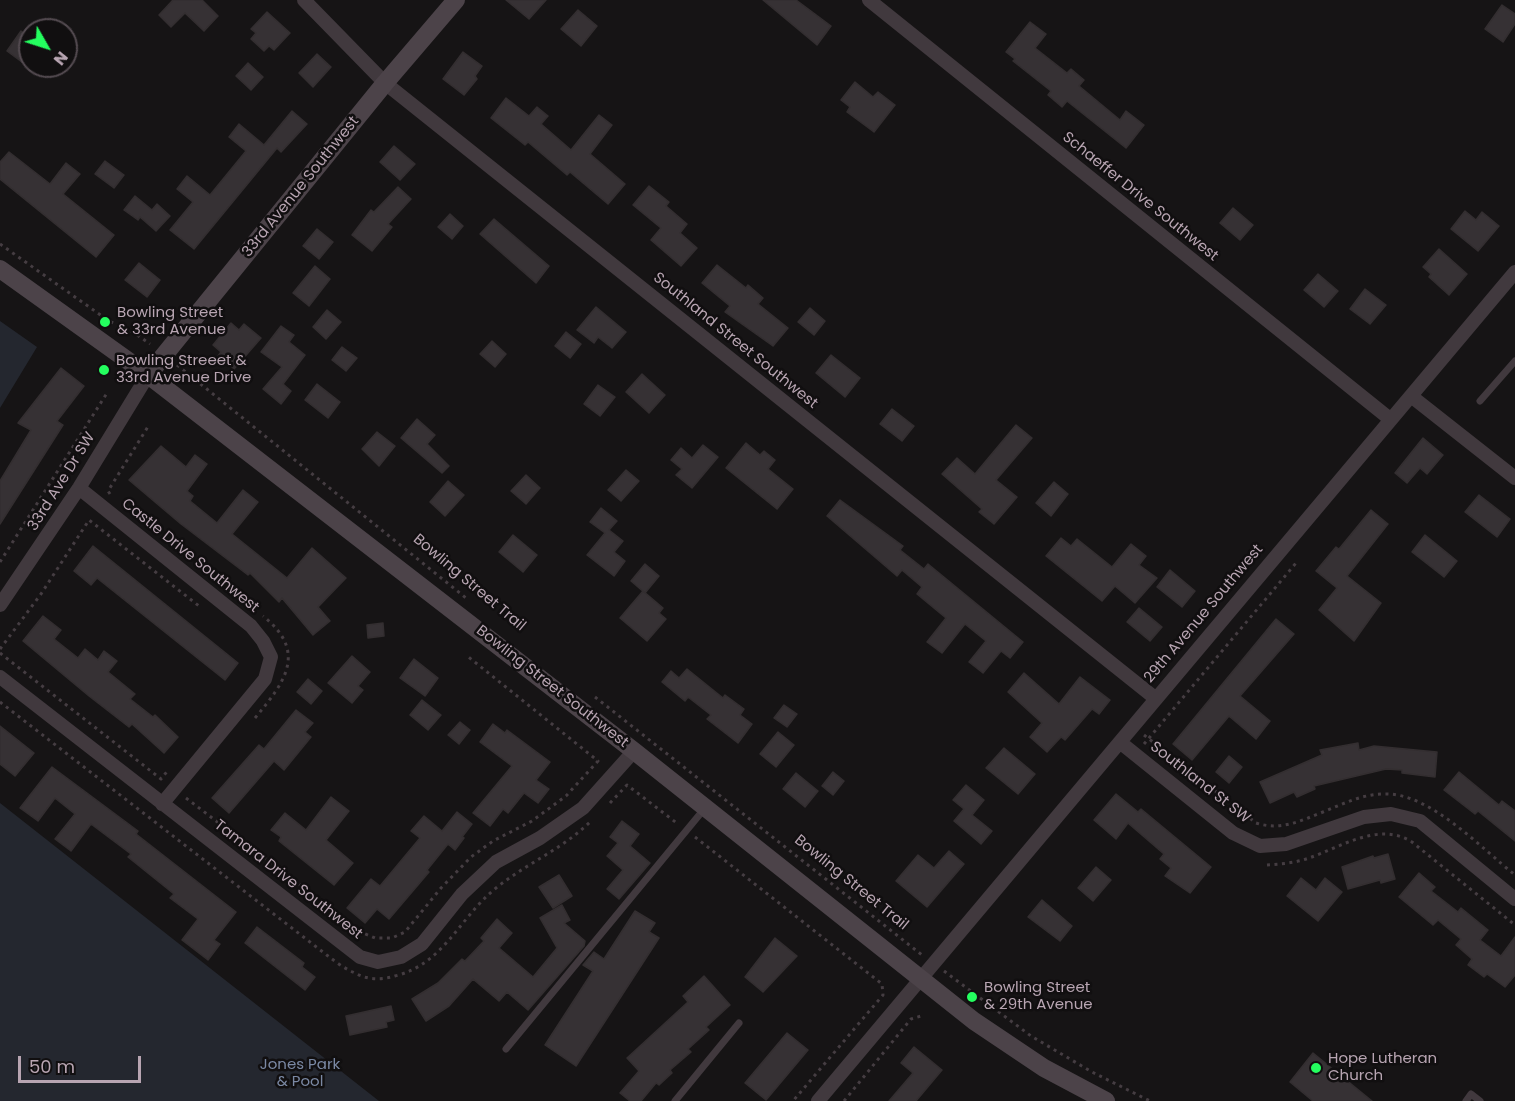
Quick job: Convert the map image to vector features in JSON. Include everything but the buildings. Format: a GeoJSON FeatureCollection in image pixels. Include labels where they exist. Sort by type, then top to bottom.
{"type":"FeatureCollection","features":[{"type":"Feature","properties":{"kind":"main road","name":"33rd Avenue Southwest"},"geometry":{"type":"LineString","coordinates":[[148,375],[385,83],[456,0]]}},
{"type":"Feature","properties":{"kind":"main road","name":"Bowling Street Southwest"},"geometry":{"type":"LineString","coordinates":[[0,269],[148,375],[634,751],[921,980],[1008,1045],[1106,1101]]}},
{"type":"Feature","properties":{"kind":"street","name":"Southland Street Southwest"},"geometry":{"type":"LineString","coordinates":[[304,0],[385,83],[1155,698]]}},
{"type":"Feature","properties":{"kind":"street","name":"Schaeffer Drive Southwest"},"geometry":{"type":"LineString","coordinates":[[869,0],[1390,419]]}},
{"type":"Feature","properties":{"kind":"street","name":"29th Avenue Southwest"},"geometry":{"type":"LineString","coordinates":[[818,1101],[1121,743],[1155,698],[1390,419],[1512,281]]}},
{"type":"Feature","properties":{"kind":"street","name":"33rd Ave Dr SW"},"geometry":{"type":"LineString","coordinates":[[0,605],[80,488],[148,375]]}},
{"type":"Feature","properties":{"kind":"street"},"geometry":{"type":"LineString","coordinates":[[1411,396],[1515,478]]}},
{"type":"Feature","properties":{"kind":"street","name":"Castle Drive Southwest"},"geometry":{"type":"LineString","coordinates":[[80,488],[250,626],[263,641],[270,657],[265,679],[162,804]]}},
{"type":"Feature","properties":{"kind":"street","name":"Tamara Drive Southwest"},"geometry":{"type":"LineString","coordinates":[[0,677],[360,957],[378,962],[401,957],[422,944],[462,894],[496,862],[540,838],[583,808],[634,751]]}},
{"type":"Feature","properties":{"kind":"street","name":"Southland St SW"},"geometry":{"type":"LineString","coordinates":[[1121,743],[1233,833],[1260,846],[1286,844],[1364,817],[1391,814],[1419,821],[1515,899]]}},
{"type":"Feature","properties":{"kind":"lane"},"geometry":{"type":"LineString","coordinates":[[1480,401],[1515,361]]}},
{"type":"Feature","properties":{"kind":"lane"},"geometry":{"type":"LineString","coordinates":[[506,1050],[705,808]]}},
{"type":"Feature","properties":{"kind":"lane"},"geometry":{"type":"LineString","coordinates":[[675,1101],[739,1023]]}},
{"type":"Feature","properties":{"kind":"lane"},"geometry":{"type":"LineString","coordinates":[[1466,1101],[1471,1094],[1479,1101]]}},
{"type":"Feature","properties":{"kind":"path","name":"Bowling Street Trail"},"geometry":{"type":"LineString","coordinates":[[0,244],[109,321],[133,332],[164,355],[469,600]]}},
{"type":"Feature","properties":{"kind":"path"},"geometry":{"type":"LineString","coordinates":[[0,562],[107,393]]}},
{"type":"Feature","properties":{"kind":"path"},"geometry":{"type":"LineString","coordinates":[[113,497],[108,491],[149,425]]}},
{"type":"Feature","properties":{"kind":"path"},"geometry":{"type":"LineString","coordinates":[[175,762],[161,779],[0,651],[41,594],[89,520],[205,610]]}},
{"type":"Feature","properties":{"kind":"path"},"geometry":{"type":"LineString","coordinates":[[1134,753],[1149,739],[1296,563]]}},
{"type":"Feature","properties":{"kind":"path"},"geometry":{"type":"LineString","coordinates":[[247,727],[277,691],[288,670],[287,647],[280,629],[262,615]]}},
{"type":"Feature","properties":{"kind":"path"},"geometry":{"type":"LineString","coordinates":[[194,789],[186,798],[363,933],[375,938],[392,938],[405,932],[441,888],[471,857],[493,841],[532,821],[566,796],[598,761],[466,655]]}},
{"type":"Feature","properties":{"kind":"path","name":"Bowling Street Trail"},"geometry":{"type":"LineString","coordinates":[[594,696],[916,951]]}},
{"type":"Feature","properties":{"kind":"path"},"geometry":{"type":"LineString","coordinates":[[0,702],[328,956],[355,974],[370,978],[386,979],[410,973],[430,961],[490,893],[565,845],[596,817]]}},
{"type":"Feature","properties":{"kind":"path"},"geometry":{"type":"LineString","coordinates":[[1134,726],[1256,823],[1272,827],[1288,825],[1367,796],[1387,794],[1409,797],[1437,812],[1515,875]]}},
{"type":"Feature","properties":{"kind":"path"},"geometry":{"type":"LineString","coordinates":[[608,805],[627,784],[882,984],[883,995],[793,1101]]}},
{"type":"Feature","properties":{"kind":"path"},"geometry":{"type":"LineString","coordinates":[[1267,865],[1298,862],[1376,834],[1399,835],[1412,842],[1515,925]]}},
{"type":"Feature","properties":{"kind":"path"},"geometry":{"type":"LineString","coordinates":[[950,975],[1031,1036],[1092,1072],[1150,1101]]}},
{"type":"Feature","properties":{"kind":"path"},"geometry":{"type":"LineString","coordinates":[[844,1101],[911,1020],[921,1016]]}},
{"type":"Feature","properties":{"kind":"green space"},"geometry":{"type":"Polygon","coordinates":[[[0,321],[37,347],[0,408],[0,321]]]}},
{"type":"Feature","properties":{"kind":"green space","name":"Jones Park & Pool"},"geometry":{"type":"Polygon","coordinates":[[[0,803],[379,1101],[0,1101],[0,803]]]}},
{"type":"Feature","properties":{"kind":"place","name":"Bowling Street & 33rd Avenue"},"geometry":{"type":"Point","coordinates":[105,322]}},
{"type":"Feature","properties":{"kind":"place","name":"Bowling Streeet & 33rd Avenue Drive"},"geometry":{"type":"Point","coordinates":[104,370]}},
{"type":"Feature","properties":{"kind":"place","name":"Bowling Street & 29th Avenue"},"geometry":{"type":"Point","coordinates":[972,997]}},
{"type":"Feature","properties":{"kind":"place","name":"Hope Lutheran Church"},"geometry":{"type":"Point","coordinates":[1316,1068]}}]}
